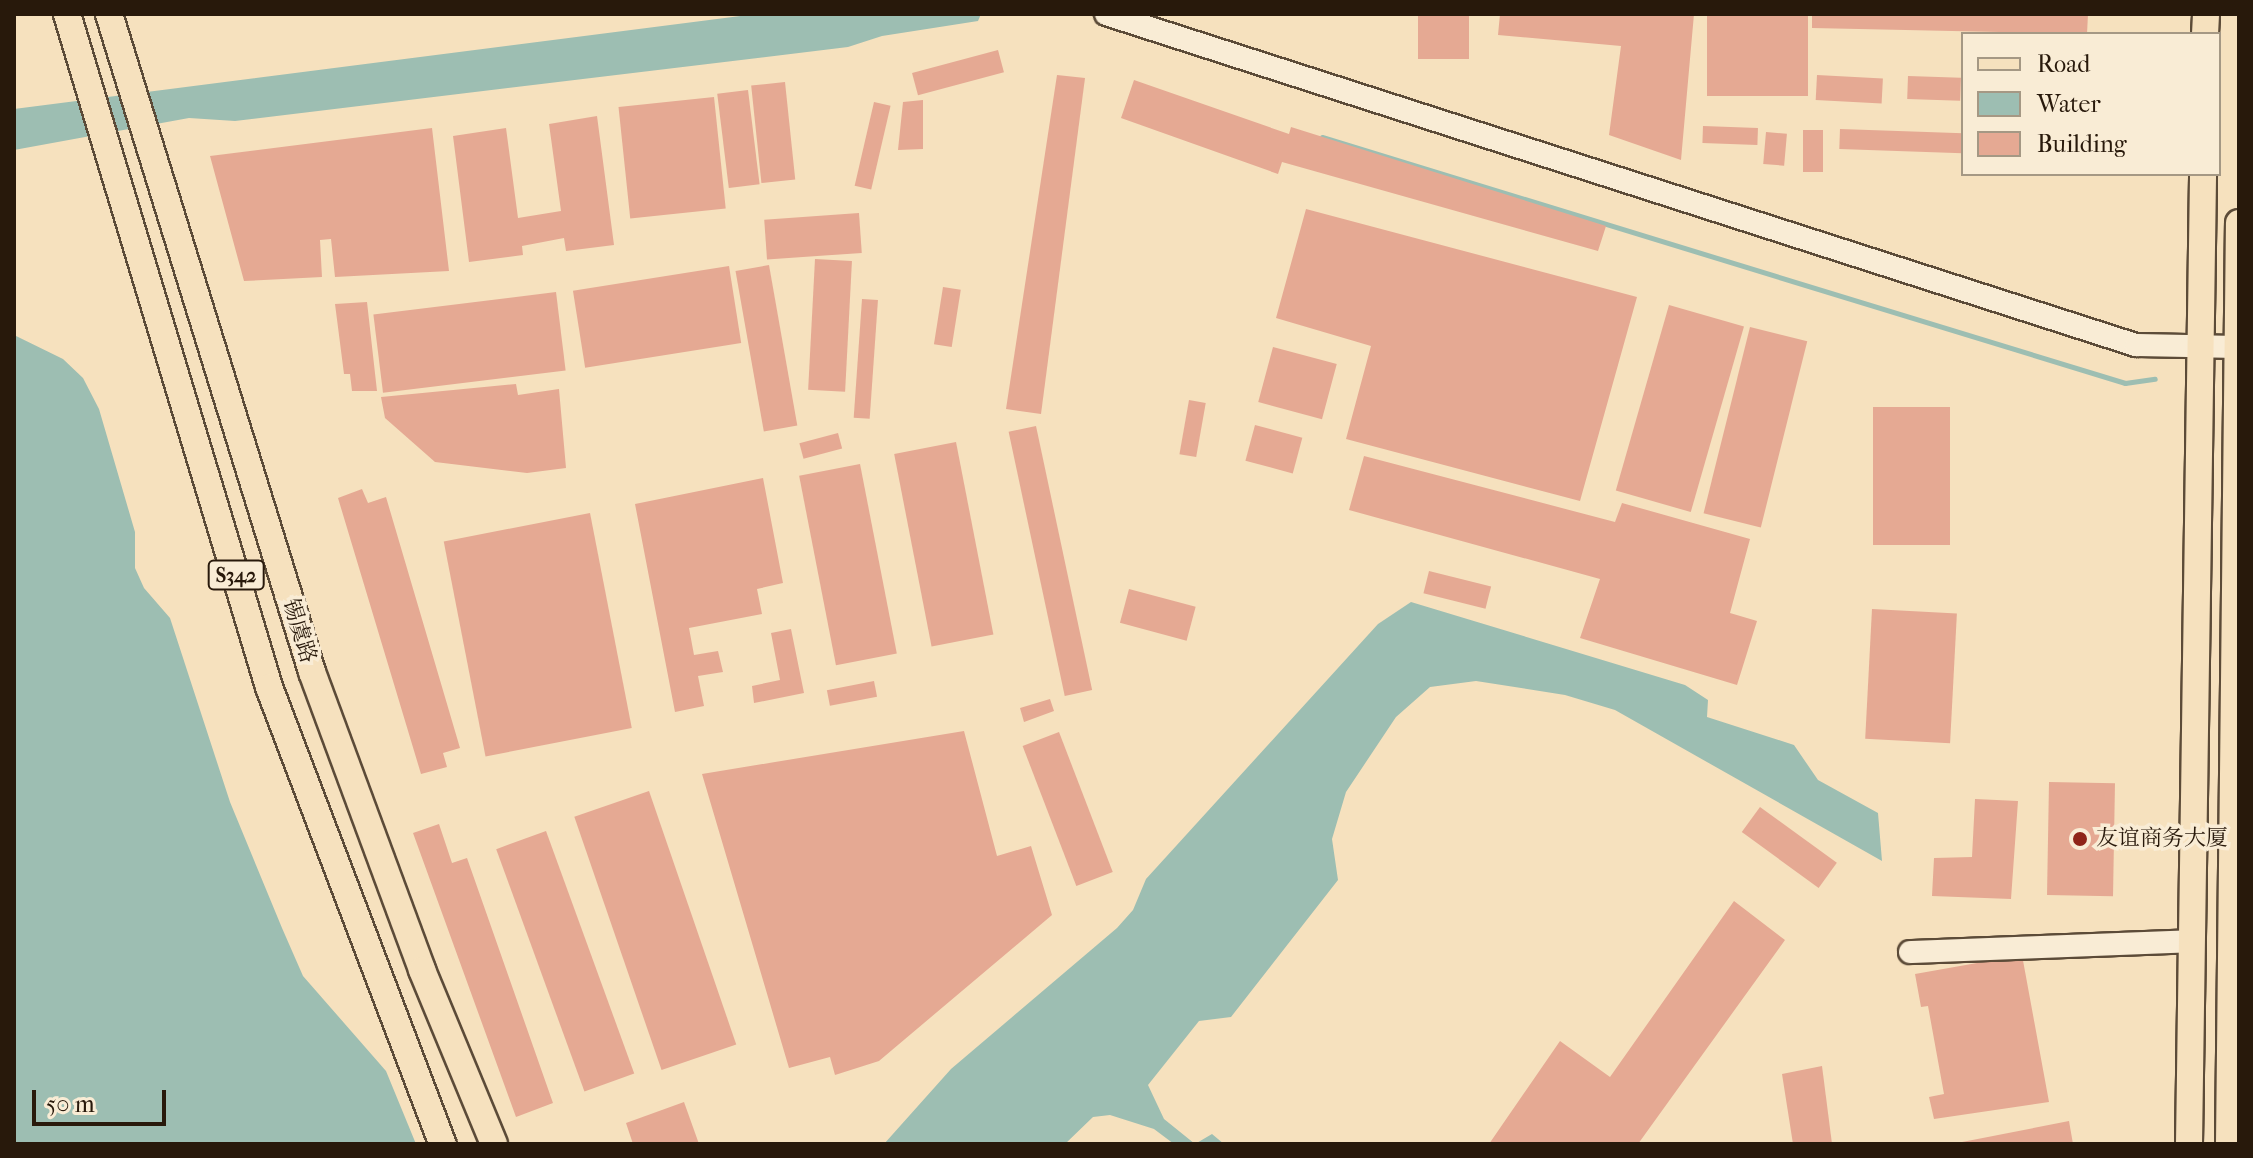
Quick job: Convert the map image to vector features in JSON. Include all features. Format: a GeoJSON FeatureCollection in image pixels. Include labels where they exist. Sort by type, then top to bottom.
{"type":"FeatureCollection","features":[{"type":"Feature","properties":{"kind":"main road","name":"锡虞路"},"geometry":{"type":"LineString","coordinates":[[67,14],[269,687],[443,1144]]}},
{"type":"Feature","properties":{"kind":"main road","name":"锡虞路"},"geometry":{"type":"LineString","coordinates":[[109,14],[312,672],[422,970],[494,1144]]}},
{"type":"Feature","properties":{"kind":"main road"},"geometry":{"type":"LineString","coordinates":[[2189,1144],[2203,176]]}},
{"type":"Feature","properties":{"kind":"main road"},"geometry":{"type":"LineString","coordinates":[[2229,1144],[2239,223]]}},
{"type":"Feature","properties":{"kind":"street"},"geometry":{"type":"LineString","coordinates":[[1106,14],[2136,345],[2238,347]]}},
{"type":"Feature","properties":{"kind":"street"},"geometry":{"type":"LineString","coordinates":[[1910,952],[2192,941]]}},
{"type":"Feature","properties":{"kind":"water"},"geometry":{"type":"Polygon","coordinates":[[[756,14],[981,14],[978,21],[882,36],[848,47],[235,121],[189,118],[14,150],[14,109],[756,14]]]}},
{"type":"Feature","properties":{"kind":"water"},"geometry":{"type":"Polygon","coordinates":[[[14,335],[63,359],[83,378],[99,409],[135,532],[135,568],[144,588],[170,618],[230,802],[282,928],[303,976],[386,1071],[416,1144],[14,1144],[14,335]]]}},
{"type":"Feature","properties":{"kind":"water"},"geometry":{"type":"Polygon","coordinates":[[[1411,602],[1685,685],[1708,700],[1707,717],[1794,745],[1818,780],[1878,813],[1882,861],[1615,710],[1565,695],[1476,681],[1430,687],[1396,717],[1346,792],[1332,839],[1338,880],[1231,1017],[1199,1021],[1148,1085],[1164,1119],[1195,1144],[1174,1144],[1154,1129],[1110,1115],[1093,1117],[1065,1144],[884,1144],[951,1069],[1117,928],[1133,910],[1146,879],[1378,624],[1411,602]]]}},
{"type":"Feature","properties":{"kind":"water"},"geometry":{"type":"Polygon","coordinates":[[[1212,1134],[1224,1144],[1195,1144],[1212,1134]]]}},
{"type":"Feature","properties":{"kind":"building"},"geometry":{"type":"Polygon","coordinates":[[[1418,14],[1469,14],[1469,59],[1418,59],[1418,14]]]}},
{"type":"Feature","properties":{"kind":"building"},"geometry":{"type":"Polygon","coordinates":[[[1500,14],[1694,14],[1681,160],[1609,135],[1621,46],[1498,35],[1500,14]]]}},
{"type":"Feature","properties":{"kind":"building"},"geometry":{"type":"Polygon","coordinates":[[[1707,14],[1808,14],[1808,96],[1707,96],[1707,14]]]}},
{"type":"Feature","properties":{"kind":"building"},"geometry":{"type":"Polygon","coordinates":[[[1812,14],[2088,14],[2087,32],[1812,28],[1812,14]]]}},
{"type":"Feature","properties":{"kind":"building"},"geometry":{"type":"Polygon","coordinates":[[[998,50],[1004,72],[918,95],[912,73],[998,50]]]}},
{"type":"Feature","properties":{"kind":"building"},"geometry":{"type":"Polygon","coordinates":[[[1057,75],[1085,78],[1041,414],[1006,409],[1057,75]]]}},
{"type":"Feature","properties":{"kind":"building"},"geometry":{"type":"Polygon","coordinates":[[[1817,75],[1883,78],[1882,103],[1816,100],[1817,75]]]}},
{"type":"Feature","properties":{"kind":"building"},"geometry":{"type":"Polygon","coordinates":[[[1908,76],[1961,78],[1960,101],[1907,99],[1908,76]]]}},
{"type":"Feature","properties":{"kind":"building"},"geometry":{"type":"Polygon","coordinates":[[[1134,80],[1289,134],[1291,127],[1606,226],[1598,251],[1282,162],[1278,174],[1121,118],[1134,80]]]}},
{"type":"Feature","properties":{"kind":"building"},"geometry":{"type":"Polygon","coordinates":[[[785,82],[795,179],[761,183],[751,86],[785,82]]]}},
{"type":"Feature","properties":{"kind":"building"},"geometry":{"type":"Polygon","coordinates":[[[748,90],[760,184],[729,188],[717,94],[748,90]]]}},
{"type":"Feature","properties":{"kind":"building"},"geometry":{"type":"Polygon","coordinates":[[[714,97],[726,208],[630,218],[619,107],[714,97]]]}},
{"type":"Feature","properties":{"kind":"building"},"geometry":{"type":"Polygon","coordinates":[[[923,100],[923,149],[898,150],[903,102],[923,100]]]}},
{"type":"Feature","properties":{"kind":"building"},"geometry":{"type":"Polygon","coordinates":[[[874,102],[891,106],[871,190],[855,186],[874,102]]]}},
{"type":"Feature","properties":{"kind":"building"},"geometry":{"type":"Polygon","coordinates":[[[597,116],[614,245],[566,251],[564,238],[522,246],[523,255],[469,262],[453,136],[506,128],[518,218],[561,211],[549,124],[597,116]]]}},
{"type":"Feature","properties":{"kind":"building"},"geometry":{"type":"Polygon","coordinates":[[[1703,126],[1758,128],[1757,145],[1702,143],[1703,126]]]}},
{"type":"Feature","properties":{"kind":"building"},"geometry":{"type":"Polygon","coordinates":[[[432,128],[449,271],[335,277],[331,239],[320,240],[322,277],[244,281],[210,156],[432,128]]]}},
{"type":"Feature","properties":{"kind":"building"},"geometry":{"type":"Polygon","coordinates":[[[1840,129],[1961,133],[1961,153],[1839,149],[1840,129]]]}},
{"type":"Feature","properties":{"kind":"building"},"geometry":{"type":"Polygon","coordinates":[[[1803,130],[1823,130],[1823,172],[1803,172],[1803,130]]]}},
{"type":"Feature","properties":{"kind":"building"},"geometry":{"type":"Polygon","coordinates":[[[1766,132],[1787,134],[1784,166],[1763,164],[1766,132]]]}},
{"type":"Feature","properties":{"kind":"building"},"geometry":{"type":"Polygon","coordinates":[[[1306,209],[1637,297],[1580,501],[1346,439],[1371,346],[1276,318],[1306,209]]]}},
{"type":"Feature","properties":{"kind":"building"},"geometry":{"type":"Polygon","coordinates":[[[859,213],[862,253],[767,260],[764,220],[859,213]]]}},
{"type":"Feature","properties":{"kind":"building"},"geometry":{"type":"Polygon","coordinates":[[[815,259],[852,261],[845,392],[808,390],[815,259]]]}},
{"type":"Feature","properties":{"kind":"building"},"geometry":{"type":"Polygon","coordinates":[[[769,265],[797,426],[764,431],[736,271],[769,265]]]}},
{"type":"Feature","properties":{"kind":"building"},"geometry":{"type":"Polygon","coordinates":[[[729,266],[741,343],[585,368],[573,291],[729,266]]]}},
{"type":"Feature","properties":{"kind":"building"},"geometry":{"type":"Polygon","coordinates":[[[943,287],[961,290],[952,347],[934,344],[943,287]]]}},
{"type":"Feature","properties":{"kind":"building"},"geometry":{"type":"Polygon","coordinates":[[[556,292],[566,370],[383,393],[373,314],[556,292]]]}},
{"type":"Feature","properties":{"kind":"building"},"geometry":{"type":"Polygon","coordinates":[[[862,299],[878,300],[870,419],[854,418],[862,299]]]}},
{"type":"Feature","properties":{"kind":"building"},"geometry":{"type":"Polygon","coordinates":[[[367,302],[377,391],[352,391],[350,374],[344,374],[335,304],[367,302]]]}},
{"type":"Feature","properties":{"kind":"building"},"geometry":{"type":"Polygon","coordinates":[[[1669,305],[1744,326],[1691,512],[1616,491],[1669,305]]]}},
{"type":"Feature","properties":{"kind":"building"},"geometry":{"type":"Polygon","coordinates":[[[1750,327],[1807,341],[1761,528],[1704,513],[1750,327]]]}},
{"type":"Feature","properties":{"kind":"building"},"geometry":{"type":"Polygon","coordinates":[[[1273,347],[1337,364],[1322,419],[1258,402],[1273,347]]]}},
{"type":"Feature","properties":{"kind":"building"},"geometry":{"type":"Polygon","coordinates":[[[516,384],[518,395],[559,389],[566,468],[527,473],[435,462],[385,418],[381,397],[516,384]]]}},
{"type":"Feature","properties":{"kind":"building"},"geometry":{"type":"Polygon","coordinates":[[[1189,400],[1206,403],[1196,457],[1179,454],[1189,400]]]}},
{"type":"Feature","properties":{"kind":"building"},"geometry":{"type":"Polygon","coordinates":[[[1873,407],[1950,407],[1950,545],[1873,545],[1873,407]]]}},
{"type":"Feature","properties":{"kind":"building"},"geometry":{"type":"Polygon","coordinates":[[[1255,425],[1302,438],[1293,473],[1245,461],[1255,425]]]}},
{"type":"Feature","properties":{"kind":"building"},"geometry":{"type":"Polygon","coordinates":[[[1036,426],[1092,690],[1065,696],[1009,432],[1036,426]]]}},
{"type":"Feature","properties":{"kind":"building"},"geometry":{"type":"Polygon","coordinates":[[[838,433],[842,448],[804,459],[799,443],[838,433]]]}},
{"type":"Feature","properties":{"kind":"building"},"geometry":{"type":"Polygon","coordinates":[[[956,442],[993,634],[932,646],[894,454],[956,442]]]}},
{"type":"Feature","properties":{"kind":"building"},"geometry":{"type":"Polygon","coordinates":[[[1364,456],[1615,522],[1622,503],[1750,539],[1730,613],[1757,621],[1737,685],[1580,638],[1600,579],[1349,510],[1364,456]]]}},
{"type":"Feature","properties":{"kind":"building"},"geometry":{"type":"Polygon","coordinates":[[[860,464],[897,653],[836,665],[799,476],[860,464]]]}},
{"type":"Feature","properties":{"kind":"building"},"geometry":{"type":"Polygon","coordinates":[[[763,478],[783,583],[757,589],[762,614],[689,628],[694,655],[718,651],[723,672],[698,676],[704,706],[675,712],[635,504],[763,478]]]}},
{"type":"Feature","properties":{"kind":"building"},"geometry":{"type":"Polygon","coordinates":[[[362,489],[368,503],[386,497],[460,748],[443,753],[447,767],[421,774],[338,498],[362,489]]]}},
{"type":"Feature","properties":{"kind":"building"},"geometry":{"type":"Polygon","coordinates":[[[590,513],[632,728],[486,756],[444,541],[590,513]]]}},
{"type":"Feature","properties":{"kind":"building"},"geometry":{"type":"Polygon","coordinates":[[[1429,571],[1491,586],[1486,609],[1423,593],[1429,571]]]}},
{"type":"Feature","properties":{"kind":"building"},"geometry":{"type":"Polygon","coordinates":[[[1129,589],[1196,607],[1187,641],[1120,623],[1129,589]]]}},
{"type":"Feature","properties":{"kind":"building"},"geometry":{"type":"Polygon","coordinates":[[[1872,609],[1957,613],[1950,743],[1865,739],[1872,609]]]}},
{"type":"Feature","properties":{"kind":"building"},"geometry":{"type":"Polygon","coordinates":[[[791,629],[804,693],[754,703],[752,686],[780,680],[771,633],[791,629]]]}},
{"type":"Feature","properties":{"kind":"building"},"geometry":{"type":"Polygon","coordinates":[[[874,681],[877,697],[830,706],[827,690],[874,681]]]}},
{"type":"Feature","properties":{"kind":"building"},"geometry":{"type":"Polygon","coordinates":[[[1050,699],[1054,711],[1024,722],[1020,708],[1050,699]]]}},
{"type":"Feature","properties":{"kind":"building"},"geometry":{"type":"Polygon","coordinates":[[[964,731],[997,856],[1031,846],[1052,915],[879,1061],[835,1075],[830,1057],[789,1068],[702,774],[964,731]]]}},
{"type":"Feature","properties":{"kind":"building"},"geometry":{"type":"Polygon","coordinates":[[[1059,732],[1113,872],[1076,886],[1023,746],[1059,732]]]}},
{"type":"Feature","properties":{"kind":"building","name":"友谊商务大厦"},"geometry":{"type":"Polygon","coordinates":[[[2049,782],[2115,783],[2113,896],[2047,895],[2049,782]]]}},
{"type":"Feature","properties":{"kind":"building"},"geometry":{"type":"Polygon","coordinates":[[[649,791],[736,1044],[662,1070],[574,817],[649,791]]]}},
{"type":"Feature","properties":{"kind":"building"},"geometry":{"type":"Polygon","coordinates":[[[1975,799],[2018,801],[2011,899],[1932,896],[1934,858],[1972,857],[1975,799]]]}},
{"type":"Feature","properties":{"kind":"building"},"geometry":{"type":"Polygon","coordinates":[[[1760,807],[1837,863],[1819,888],[1742,832],[1760,807]]]}},
{"type":"Feature","properties":{"kind":"building"},"geometry":{"type":"Polygon","coordinates":[[[439,824],[452,863],[467,858],[553,1103],[516,1117],[413,833],[439,824]]]}},
{"type":"Feature","properties":{"kind":"building"},"geometry":{"type":"Polygon","coordinates":[[[546,831],[634,1073],[584,1092],[496,849],[546,831]]]}},
{"type":"Feature","properties":{"kind":"building"},"geometry":{"type":"Polygon","coordinates":[[[1734,901],[1785,940],[1638,1144],[1489,1144],[1560,1041],[1610,1077],[1734,901]]]}},
{"type":"Feature","properties":{"kind":"building"},"geometry":{"type":"Polygon","coordinates":[[[2022,955],[2049,1102],[1934,1119],[1929,1097],[1944,1094],[1928,1006],[1921,1007],[1915,974],[2022,955]]]}},
{"type":"Feature","properties":{"kind":"building"},"geometry":{"type":"Polygon","coordinates":[[[1822,1066],[1832,1144],[1793,1144],[1782,1074],[1822,1066]]]}},
{"type":"Feature","properties":{"kind":"building"},"geometry":{"type":"Polygon","coordinates":[[[684,1102],[699,1144],[633,1144],[626,1123],[684,1102]]]}},
{"type":"Feature","properties":{"kind":"building"},"geometry":{"type":"Polygon","coordinates":[[[2069,1121],[2073,1144],[1957,1144],[1957,1143],[2069,1121]]]}},
{"type":"Feature","properties":{"kind":"waterway"},"geometry":{"type":"LineString","coordinates":[[1322,137],[2125,383],[2155,379]]}},
{"type":"Feature","properties":{"kind":"place","name":"友谊商务大厦"},"geometry":{"type":"Point","coordinates":[2080,839]}}]}
